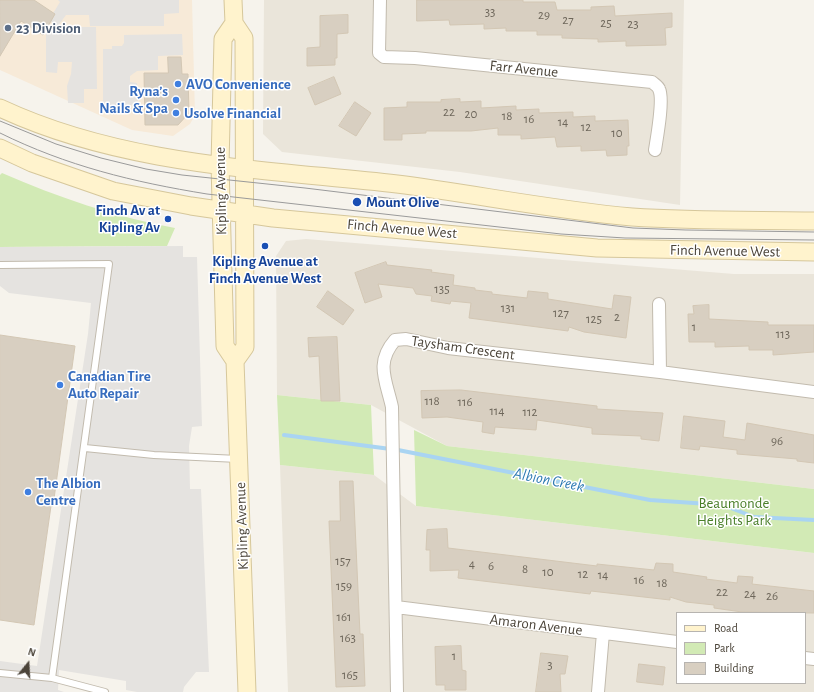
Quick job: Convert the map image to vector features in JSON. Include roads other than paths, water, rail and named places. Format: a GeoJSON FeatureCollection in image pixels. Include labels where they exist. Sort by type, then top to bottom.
{"type":"FeatureCollection","features":[{"type":"Feature","properties":{"kind":"main road","name":"Kipling Avenue"},"geometry":{"type":"LineString","coordinates":[[233,0],[234,23],[244,38],[245,168],[245,347],[235,361]]}},
{"type":"Feature","properties":{"kind":"main road","name":"Kipling Avenue"},"geometry":{"type":"LineString","coordinates":[[234,23],[223,39],[220,164],[225,346],[235,361],[240,459],[247,692]]}},
{"type":"Feature","properties":{"kind":"main road","name":"Finch Avenue West"},"geometry":{"type":"LineString","coordinates":[[0,108],[61,133],[90,142],[122,149],[245,168],[398,184],[631,216],[814,221]]}},
{"type":"Feature","properties":{"kind":"main road","name":"Finch Avenue West"},"geometry":{"type":"LineString","coordinates":[[0,148],[32,163],[113,191],[245,214],[597,248],[814,252]]}},
{"type":"Feature","properties":{"kind":"street","name":"Farr Avenue"},"geometry":{"type":"LineString","coordinates":[[380,0],[379,53],[384,57],[414,58],[652,82],[659,89],[660,96],[659,122],[655,150]]}},
{"type":"Feature","properties":{"kind":"street"},"geometry":{"type":"LineString","coordinates":[[659,304],[660,372]]}},
{"type":"Feature","properties":{"kind":"street","name":"Taysham Crescent"},"geometry":{"type":"LineString","coordinates":[[397,692],[392,407],[382,365],[387,349],[395,340],[406,339],[448,348],[660,372],[814,392]]}},
{"type":"Feature","properties":{"kind":"street","name":"Amaron Avenue"},"geometry":{"type":"LineString","coordinates":[[396,607],[676,642]]}},
{"type":"Feature","properties":{"kind":"street"},"geometry":{"type":"LineString","coordinates":[[598,692],[603,633]]}},
{"type":"Feature","properties":{"kind":"lane"},"geometry":{"type":"LineString","coordinates":[[0,266],[109,264],[85,448],[52,678]]}},
{"type":"Feature","properties":{"kind":"lane"},"geometry":{"type":"LineString","coordinates":[[85,448],[154,455],[240,459]]}},
{"type":"Feature","properties":{"kind":"lane"},"geometry":{"type":"LineString","coordinates":[[0,673],[52,678],[105,692]]}},
{"type":"Feature","properties":{"kind":"waterway","name":"Albion Creek"},"geometry":{"type":"LineString","coordinates":[[284,435],[398,450],[650,500],[723,505],[754,517],[814,520]]}},
{"type":"Feature","properties":{"kind":"tram line"},"geometry":{"type":"LineString","coordinates":[[0,121],[56,144],[101,158],[146,169],[182,175],[305,188],[633,228],[814,232]]}},
{"type":"Feature","properties":{"kind":"tram line"},"geometry":{"type":"LineString","coordinates":[[0,133],[25,145],[75,164],[153,184],[207,194],[561,234],[625,238],[814,240]]}},
{"type":"Feature","properties":{"kind":"place","name":"23 Division"},"geometry":{"type":"Point","coordinates":[8,28]}},
{"type":"Feature","properties":{"kind":"place","name":"AVO Convenience"},"geometry":{"type":"Point","coordinates":[178,84]}},
{"type":"Feature","properties":{"kind":"place","name":"Ryna’s Nails & Spa"},"geometry":{"type":"Point","coordinates":[176,100]}},
{"type":"Feature","properties":{"kind":"place","name":"Usolve Financial"},"geometry":{"type":"Point","coordinates":[176,113]}},
{"type":"Feature","properties":{"kind":"place","name":"Mount Olive"},"geometry":{"type":"Point","coordinates":[357,202]}},
{"type":"Feature","properties":{"kind":"place","name":"Finch Av at Kipling Av"},"geometry":{"type":"Point","coordinates":[168,219]}},
{"type":"Feature","properties":{"kind":"place","name":"Kipling Avenue at Finch Avenue West"},"geometry":{"type":"Point","coordinates":[265,246]}},
{"type":"Feature","properties":{"kind":"place","name":"Canadian Tire Auto Repair"},"geometry":{"type":"Point","coordinates":[60,385]}},
{"type":"Feature","properties":{"kind":"place","name":"The Albion Centre"},"geometry":{"type":"Point","coordinates":[28,492]}},
{"type":"Feature","properties":{"kind":"park label","name":"Beaumonde Heights Park"},"geometry":{"type":"Point","coordinates":[734,512]}}]}
